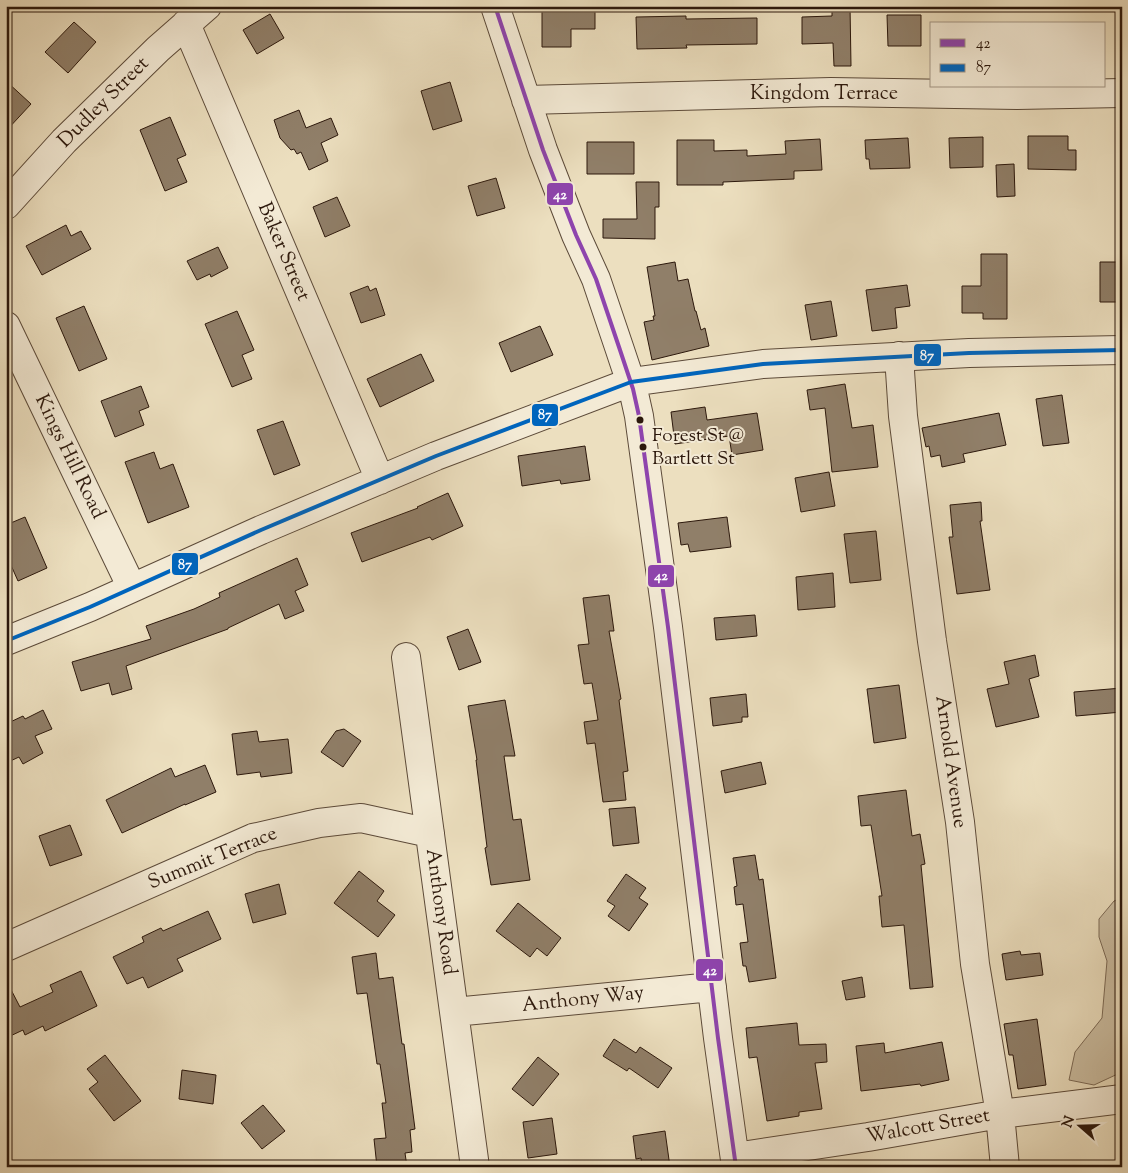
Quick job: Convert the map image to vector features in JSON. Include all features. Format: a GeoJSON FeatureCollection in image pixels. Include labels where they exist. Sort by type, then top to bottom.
{"type":"FeatureCollection","features":[{"type":"Feature","properties":{"kind":"street","name":"Dudley Street"},"geometry":{"type":"LineString","coordinates":[[6,205],[64,141],[158,49],[207,6]]}},
{"type":"Feature","properties":{"kind":"street"},"geometry":{"type":"LineString","coordinates":[[495,6],[558,192],[596,279],[631,382],[639,416],[668,627],[735,1162]]}},
{"type":"Feature","properties":{"kind":"street","name":"Baker Street"},"geometry":{"type":"LineString","coordinates":[[186,24],[380,480]]}},
{"type":"Feature","properties":{"kind":"street","name":"Kingdom Terrace"},"geometry":{"type":"LineString","coordinates":[[526,100],[831,92],[1017,95],[1122,93]]}},
{"type":"Feature","properties":{"kind":"street","name":"Kings Hill Road"},"geometry":{"type":"LineString","coordinates":[[6,326],[132,588]]}},
{"type":"Feature","properties":{"kind":"street"},"geometry":{"type":"LineString","coordinates":[[6,641],[90,607],[261,530],[436,456],[631,382],[763,364],[900,356],[1122,350]]}},
{"type":"Feature","properties":{"kind":"street","name":"Arnold Avenue"},"geometry":{"type":"LineString","coordinates":[[900,356],[903,416],[932,641],[960,822],[975,964],[1000,1114],[1005,1167]]}},
{"type":"Feature","properties":{"kind":"street","name":"Anthony Road"},"geometry":{"type":"LineString","coordinates":[[406,656],[475,1167]]}},
{"type":"Feature","properties":{"kind":"street","name":"Summit Terrace"},"geometry":{"type":"LineString","coordinates":[[6,947],[252,838],[319,823],[361,818],[430,832]]}},
{"type":"Feature","properties":{"kind":"street","name":"Anthony Way"},"geometry":{"type":"LineString","coordinates":[[454,1012],[712,986]]}},
{"type":"Feature","properties":{"kind":"street","name":"Walcott Street"},"geometry":{"type":"LineString","coordinates":[[735,1162],[1000,1114],[1122,1099]]}},
{"type":"Feature","properties":{"kind":"shaded area"},"geometry":{"type":"Polygon","coordinates":[[[1122,898],[1122,1072],[1094,1085],[1069,1080],[1075,1052],[1102,1018],[1107,961],[1099,937],[1099,919],[1114,901],[1122,898]]]}},
{"type":"Feature","properties":{"kind":"building"},"geometry":{"type":"Polygon","coordinates":[[[542,6],[595,6],[595,29],[571,29],[571,47],[542,47],[542,6]]]}},
{"type":"Feature","properties":{"kind":"building"},"geometry":{"type":"Polygon","coordinates":[[[832,6],[850,6],[851,66],[834,66],[833,43],[802,44],[802,17],[832,16],[832,6]]]}},
{"type":"Feature","properties":{"kind":"building"},"geometry":{"type":"Polygon","coordinates":[[[270,14],[284,38],[257,54],[243,30],[270,14]]]}},
{"type":"Feature","properties":{"kind":"building"},"geometry":{"type":"Polygon","coordinates":[[[887,15],[921,15],[921,46],[888,46],[887,15]]]}},
{"type":"Feature","properties":{"kind":"building"},"geometry":{"type":"Polygon","coordinates":[[[686,16],[686,19],[757,18],[757,44],[686,45],[687,48],[637,49],[636,17],[686,16]]]}},
{"type":"Feature","properties":{"kind":"building"},"geometry":{"type":"Polygon","coordinates":[[[74,22],[96,42],[68,73],[45,52],[74,22]]]}},
{"type":"Feature","properties":{"kind":"building"},"geometry":{"type":"Polygon","coordinates":[[[6,81],[31,104],[6,131],[6,81]]]}},
{"type":"Feature","properties":{"kind":"building"},"geometry":{"type":"Polygon","coordinates":[[[450,82],[462,121],[433,130],[421,91],[450,82]]]}},
{"type":"Feature","properties":{"kind":"building"},"geometry":{"type":"Polygon","coordinates":[[[299,110],[306,128],[331,118],[338,135],[321,143],[328,161],[309,170],[301,152],[297,154],[294,149],[291,150],[280,138],[274,120],[299,110]]]}},
{"type":"Feature","properties":{"kind":"building"},"geometry":{"type":"Polygon","coordinates":[[[170,117],[186,155],[177,159],[187,182],[165,191],[140,130],[170,117]]]}},
{"type":"Feature","properties":{"kind":"building"},"geometry":{"type":"Polygon","coordinates":[[[1028,136],[1068,136],[1068,150],[1076,150],[1076,170],[1028,169],[1028,136]]]}},
{"type":"Feature","properties":{"kind":"building"},"geometry":{"type":"Polygon","coordinates":[[[983,137],[983,167],[950,168],[949,138],[983,137]]]}},
{"type":"Feature","properties":{"kind":"building"},"geometry":{"type":"Polygon","coordinates":[[[908,138],[910,168],[870,169],[869,159],[866,159],[865,140],[908,138]]]}},
{"type":"Feature","properties":{"kind":"building"},"geometry":{"type":"Polygon","coordinates":[[[820,139],[822,170],[794,171],[794,179],[723,182],[723,185],[677,185],[677,140],[714,140],[714,151],[747,150],[747,156],[786,154],[785,141],[820,139]]]}},
{"type":"Feature","properties":{"kind":"building"},"geometry":{"type":"Polygon","coordinates":[[[587,142],[634,142],[634,174],[587,174],[587,142]]]}},
{"type":"Feature","properties":{"kind":"building"},"geometry":{"type":"Polygon","coordinates":[[[1014,164],[1015,196],[997,197],[996,165],[1014,164]]]}},
{"type":"Feature","properties":{"kind":"building"},"geometry":{"type":"Polygon","coordinates":[[[496,178],[505,208],[477,216],[468,186],[496,178]]]}},
{"type":"Feature","properties":{"kind":"building"},"geometry":{"type":"Polygon","coordinates":[[[636,182],[659,182],[659,207],[655,207],[655,239],[603,238],[603,219],[637,219],[636,182]]]}},
{"type":"Feature","properties":{"kind":"building"},"geometry":{"type":"Polygon","coordinates":[[[337,197],[350,226],[325,237],[313,207],[337,197]]]}},
{"type":"Feature","properties":{"kind":"building"},"geometry":{"type":"Polygon","coordinates":[[[66,225],[71,236],[81,231],[91,249],[42,275],[26,246],[66,225]]]}},
{"type":"Feature","properties":{"kind":"building"},"geometry":{"type":"Polygon","coordinates":[[[218,247],[228,268],[211,277],[210,274],[197,280],[187,261],[218,247]]]}},
{"type":"Feature","properties":{"kind":"building"},"geometry":{"type":"Polygon","coordinates":[[[981,254],[1007,254],[1007,319],[983,319],[983,313],[962,313],[962,286],[981,286],[981,254]]]}},
{"type":"Feature","properties":{"kind":"building"},"geometry":{"type":"Polygon","coordinates":[[[675,262],[678,281],[688,279],[695,311],[701,330],[705,328],[709,346],[652,360],[644,322],[654,320],[653,316],[655,316],[647,267],[675,262]]]}},
{"type":"Feature","properties":{"kind":"building"},"geometry":{"type":"Polygon","coordinates":[[[1100,262],[1122,262],[1122,302],[1100,302],[1100,262]]]}},
{"type":"Feature","properties":{"kind":"building"},"geometry":{"type":"Polygon","coordinates":[[[907,285],[910,306],[895,308],[897,328],[872,331],[866,290],[907,285]]]}},
{"type":"Feature","properties":{"kind":"building"},"geometry":{"type":"Polygon","coordinates":[[[368,286],[370,291],[376,288],[385,315],[361,323],[350,293],[368,286]]]}},
{"type":"Feature","properties":{"kind":"building"},"geometry":{"type":"Polygon","coordinates":[[[831,301],[837,336],[811,340],[805,305],[831,301]]]}},
{"type":"Feature","properties":{"kind":"building"},"geometry":{"type":"Polygon","coordinates":[[[84,306],[107,359],[79,371],[56,318],[84,306]]]}},
{"type":"Feature","properties":{"kind":"building"},"geometry":{"type":"Polygon","coordinates":[[[237,311],[254,350],[242,355],[252,379],[232,387],[205,324],[237,311]]]}},
{"type":"Feature","properties":{"kind":"building"},"geometry":{"type":"Polygon","coordinates":[[[540,326],[553,355],[511,372],[499,343],[540,326]]]}},
{"type":"Feature","properties":{"kind":"building"},"geometry":{"type":"Polygon","coordinates":[[[421,354],[434,381],[380,407],[367,379],[421,354]]]}},
{"type":"Feature","properties":{"kind":"building"},"geometry":{"type":"Polygon","coordinates":[[[845,384],[852,428],[873,425],[878,467],[832,472],[825,408],[810,410],[807,390],[845,384]]]}},
{"type":"Feature","properties":{"kind":"building"},"geometry":{"type":"Polygon","coordinates":[[[141,386],[149,407],[139,411],[144,425],[115,437],[101,401],[141,386]]]}},
{"type":"Feature","properties":{"kind":"building"},"geometry":{"type":"Polygon","coordinates":[[[1062,395],[1069,443],[1043,446],[1036,399],[1062,395]]]}},
{"type":"Feature","properties":{"kind":"building"},"geometry":{"type":"Polygon","coordinates":[[[705,407],[707,420],[757,413],[763,450],[732,455],[729,436],[675,444],[671,412],[705,407]]]}},
{"type":"Feature","properties":{"kind":"building"},"geometry":{"type":"Polygon","coordinates":[[[999,413],[1006,445],[963,454],[965,462],[942,467],[940,455],[931,457],[929,446],[926,447],[922,428],[999,413]]]}},
{"type":"Feature","properties":{"kind":"building"},"geometry":{"type":"Polygon","coordinates":[[[283,421],[300,465],[274,475],[257,430],[283,421]]]}},
{"type":"Feature","properties":{"kind":"building"},"geometry":{"type":"Polygon","coordinates":[[[585,446],[590,480],[561,484],[560,480],[522,486],[518,456],[585,446]]]}},
{"type":"Feature","properties":{"kind":"building"},"geometry":{"type":"Polygon","coordinates":[[[154,452],[160,469],[173,464],[189,507],[148,523],[125,462],[154,452]]]}},
{"type":"Feature","properties":{"kind":"building"},"geometry":{"type":"Polygon","coordinates":[[[829,472],[835,506],[801,512],[795,478],[829,472]]]}},
{"type":"Feature","properties":{"kind":"building"},"geometry":{"type":"Polygon","coordinates":[[[448,493],[463,526],[432,540],[430,537],[362,562],[351,533],[418,508],[448,493]]]}},
{"type":"Feature","properties":{"kind":"building"},"geometry":{"type":"Polygon","coordinates":[[[981,502],[982,521],[980,521],[990,590],[957,594],[949,537],[953,537],[950,505],[981,502]]]}},
{"type":"Feature","properties":{"kind":"building"},"geometry":{"type":"Polygon","coordinates":[[[25,517],[47,568],[18,581],[6,554],[6,525],[25,517]]]}},
{"type":"Feature","properties":{"kind":"building"},"geometry":{"type":"Polygon","coordinates":[[[727,517],[731,547],[690,552],[688,544],[681,545],[678,523],[727,517]]]}},
{"type":"Feature","properties":{"kind":"building"},"geometry":{"type":"Polygon","coordinates":[[[876,531],[881,580],[850,583],[844,534],[876,531]]]}},
{"type":"Feature","properties":{"kind":"building"},"geometry":{"type":"Polygon","coordinates":[[[297,558],[308,585],[295,591],[304,611],[285,619],[279,604],[228,629],[126,666],[132,689],[112,695],[109,683],[81,691],[72,662],[151,639],[146,626],[194,609],[220,597],[219,593],[297,558]]]}},
{"type":"Feature","properties":{"kind":"building"},"geometry":{"type":"Polygon","coordinates":[[[833,573],[835,607],[798,610],[796,577],[833,573]]]}},
{"type":"Feature","properties":{"kind":"building"},"geometry":{"type":"Polygon","coordinates":[[[609,595],[614,631],[609,631],[621,699],[619,700],[628,771],[623,772],[626,800],[603,802],[595,743],[587,744],[584,722],[598,720],[592,683],[584,684],[578,645],[589,644],[583,598],[609,595]]]}},
{"type":"Feature","properties":{"kind":"building"},"geometry":{"type":"Polygon","coordinates":[[[755,615],[757,636],[716,640],[714,618],[755,615]]]}},
{"type":"Feature","properties":{"kind":"building"},"geometry":{"type":"Polygon","coordinates":[[[468,629],[481,662],[459,670],[447,637],[468,629]]]}},
{"type":"Feature","properties":{"kind":"building"},"geometry":{"type":"Polygon","coordinates":[[[1035,655],[1039,676],[1029,679],[1039,717],[996,727],[987,689],[1009,684],[1004,662],[1035,655]]]}},
{"type":"Feature","properties":{"kind":"building"},"geometry":{"type":"Polygon","coordinates":[[[899,685],[906,738],[874,743],[867,689],[899,685]]]}},
{"type":"Feature","properties":{"kind":"building"},"geometry":{"type":"Polygon","coordinates":[[[1122,688],[1122,712],[1076,716],[1074,692],[1122,688]]]}},
{"type":"Feature","properties":{"kind":"building"},"geometry":{"type":"Polygon","coordinates":[[[746,694],[748,717],[742,717],[742,722],[713,726],[710,698],[746,694]]]}},
{"type":"Feature","properties":{"kind":"building"},"geometry":{"type":"Polygon","coordinates":[[[505,700],[515,756],[504,756],[513,820],[521,819],[530,880],[491,885],[485,848],[487,847],[477,760],[468,706],[505,700]]]}},
{"type":"Feature","properties":{"kind":"building"},"geometry":{"type":"Polygon","coordinates":[[[43,710],[52,729],[35,736],[43,753],[23,764],[19,757],[6,763],[6,724],[23,716],[25,719],[43,710]]]}},
{"type":"Feature","properties":{"kind":"building"},"geometry":{"type":"Polygon","coordinates":[[[344,729],[361,741],[343,767],[321,752],[336,731],[344,729]]]}},
{"type":"Feature","properties":{"kind":"building"},"geometry":{"type":"Polygon","coordinates":[[[257,731],[259,742],[288,739],[292,773],[261,777],[260,772],[237,775],[232,734],[257,731]]]}},
{"type":"Feature","properties":{"kind":"building"},"geometry":{"type":"Polygon","coordinates":[[[761,762],[766,784],[725,793],[721,771],[761,762]]]}},
{"type":"Feature","properties":{"kind":"building"},"geometry":{"type":"Polygon","coordinates":[[[205,765],[216,792],[122,833],[106,800],[171,768],[175,777],[205,765]]]}},
{"type":"Feature","properties":{"kind":"building"},"geometry":{"type":"Polygon","coordinates":[[[906,790],[912,836],[920,834],[925,864],[921,865],[933,987],[910,989],[904,925],[882,927],[879,896],[882,896],[871,825],[861,826],[858,796],[906,790]]]}},
{"type":"Feature","properties":{"kind":"building"},"geometry":{"type":"Polygon","coordinates":[[[635,807],[639,843],[613,846],[609,809],[635,807]]]}},
{"type":"Feature","properties":{"kind":"building"},"geometry":{"type":"Polygon","coordinates":[[[70,825],[82,855],[50,866],[39,836],[70,825]]]}},
{"type":"Feature","properties":{"kind":"building"},"geometry":{"type":"Polygon","coordinates":[[[755,855],[759,880],[763,879],[776,978],[749,982],[746,966],[743,966],[740,943],[748,942],[743,904],[736,905],[734,887],[737,886],[733,858],[755,855]]]}},
{"type":"Feature","properties":{"kind":"building"},"geometry":{"type":"Polygon","coordinates":[[[359,871],[384,891],[377,901],[395,915],[378,937],[334,903],[359,871]]]}},
{"type":"Feature","properties":{"kind":"building"},"geometry":{"type":"Polygon","coordinates":[[[626,874],[646,888],[639,898],[648,904],[629,931],[608,916],[615,906],[607,901],[626,874]]]}},
{"type":"Feature","properties":{"kind":"building"},"geometry":{"type":"Polygon","coordinates":[[[279,884],[286,914],[253,923],[245,894],[279,884]]]}},
{"type":"Feature","properties":{"kind":"building"},"geometry":{"type":"Polygon","coordinates":[[[518,903],[561,938],[547,956],[537,948],[530,957],[496,931],[518,903]]]}},
{"type":"Feature","properties":{"kind":"building"},"geometry":{"type":"Polygon","coordinates":[[[208,911],[221,939],[177,959],[183,971],[148,988],[143,977],[127,984],[113,957],[144,942],[142,937],[161,928],[163,931],[208,911]]]}},
{"type":"Feature","properties":{"kind":"building"},"geometry":{"type":"Polygon","coordinates":[[[1020,951],[1021,955],[1040,953],[1043,975],[1006,980],[1002,954],[1020,951]]]}},
{"type":"Feature","properties":{"kind":"building"},"geometry":{"type":"Polygon","coordinates":[[[376,953],[379,979],[393,977],[402,1044],[404,1044],[415,1129],[410,1130],[412,1152],[405,1153],[407,1167],[377,1167],[374,1139],[386,1138],[382,1103],[386,1103],[380,1064],[377,1064],[367,993],[357,994],[352,957],[376,953]]]}},
{"type":"Feature","properties":{"kind":"building"},"geometry":{"type":"Polygon","coordinates":[[[81,971],[97,1006],[45,1031],[43,1026],[25,1035],[23,1030],[6,1038],[6,980],[20,1007],[53,992],[50,985],[81,971]]]}},
{"type":"Feature","properties":{"kind":"building"},"geometry":{"type":"Polygon","coordinates":[[[862,977],[865,997],[846,1000],[842,981],[862,977]]]}},
{"type":"Feature","properties":{"kind":"building"},"geometry":{"type":"Polygon","coordinates":[[[1037,1019],[1046,1085],[1018,1089],[1013,1055],[1009,1055],[1004,1024],[1037,1019]]]}},
{"type":"Feature","properties":{"kind":"building"},"geometry":{"type":"Polygon","coordinates":[[[797,1023],[799,1045],[826,1044],[827,1062],[815,1063],[822,1109],[799,1112],[799,1116],[767,1121],[757,1057],[749,1058],[746,1028],[797,1023]]]}},
{"type":"Feature","properties":{"kind":"building"},"geometry":{"type":"Polygon","coordinates":[[[614,1039],[636,1053],[640,1047],[672,1068],[658,1088],[629,1068],[627,1071],[603,1056],[614,1039]]]}},
{"type":"Feature","properties":{"kind":"building"},"geometry":{"type":"Polygon","coordinates":[[[942,1042],[949,1080],[921,1086],[920,1084],[861,1091],[856,1046],[884,1043],[885,1053],[942,1042]]]}},
{"type":"Feature","properties":{"kind":"building"},"geometry":{"type":"Polygon","coordinates":[[[105,1055],[141,1101],[114,1121],[89,1089],[98,1082],[87,1069],[105,1055]]]}},
{"type":"Feature","properties":{"kind":"building"},"geometry":{"type":"Polygon","coordinates":[[[538,1057],[559,1074],[533,1106],[512,1089],[538,1057]]]}},
{"type":"Feature","properties":{"kind":"building"},"geometry":{"type":"Polygon","coordinates":[[[182,1070],[216,1075],[213,1104],[179,1099],[182,1070]]]}},
{"type":"Feature","properties":{"kind":"building"},"geometry":{"type":"Polygon","coordinates":[[[263,1105],[285,1131],[262,1149],[241,1123],[263,1105]]]}},
{"type":"Feature","properties":{"kind":"building"},"geometry":{"type":"Polygon","coordinates":[[[552,1118],[557,1154],[528,1158],[523,1122],[552,1118]]]}},
{"type":"Feature","properties":{"kind":"building"},"geometry":{"type":"Polygon","coordinates":[[[665,1131],[670,1167],[642,1167],[641,1158],[636,1159],[633,1136],[665,1131]]]}},
{"type":"Feature","properties":{"kind":"transit line","name":"42"},"geometry":{"type":"LineString","coordinates":[[495,6],[543,150],[576,235],[596,279],[633,389],[639,416],[668,627],[718,1038],[736,1167]]}},
{"type":"Feature","properties":{"kind":"transit line","name":"87"},"geometry":{"type":"LineString","coordinates":[[6,641],[90,607],[261,530],[436,456],[631,382],[763,364],[969,353],[1122,350]]}},
{"type":"Feature","properties":{"kind":"place","name":"Forest St @ Bartlett St"},"geometry":{"type":"Point","coordinates":[643,447]}}]}
